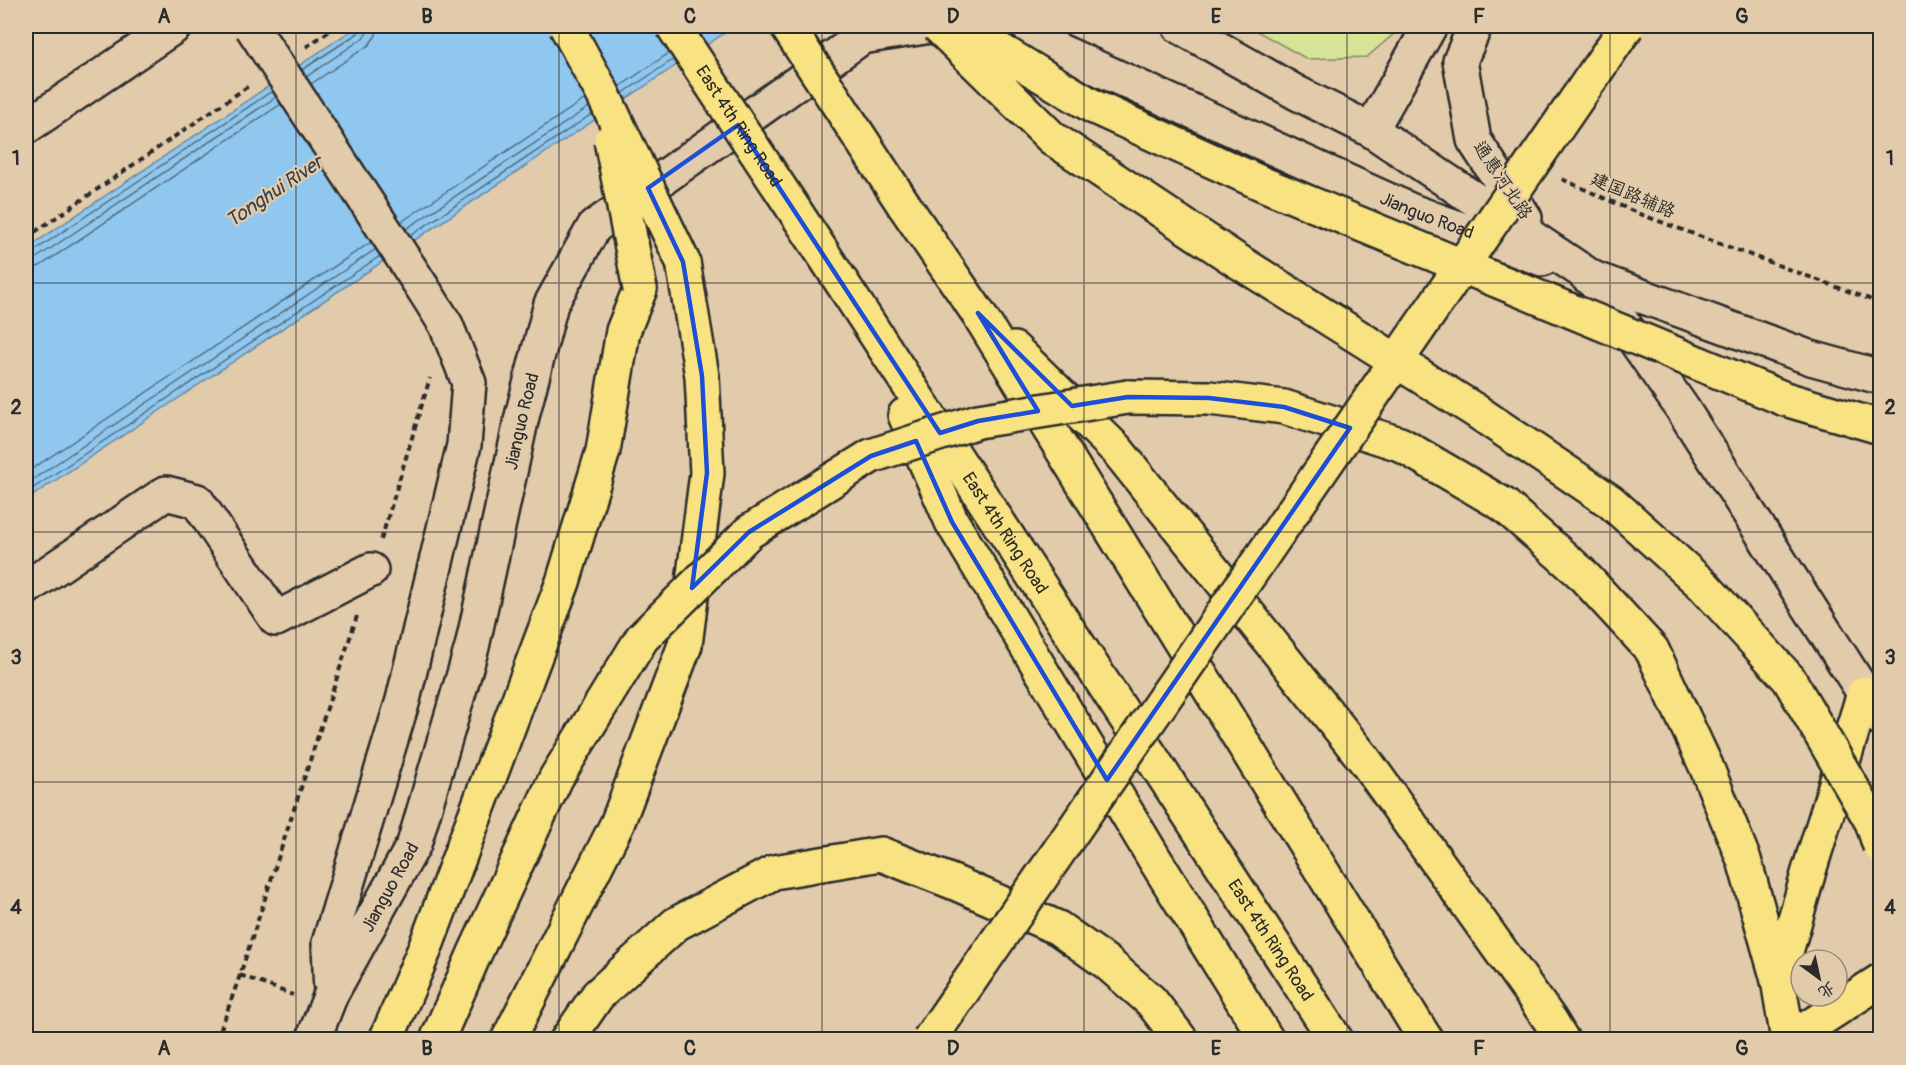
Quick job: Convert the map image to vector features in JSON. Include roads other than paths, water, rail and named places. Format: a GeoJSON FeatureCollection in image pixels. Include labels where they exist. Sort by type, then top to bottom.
{"type":"FeatureCollection","features":[{"type":"Feature","properties":{"kind":"highway"},"geometry":{"type":"LineString","coordinates":[[512,1031],[617,824],[684,645],[707,473],[702,376],[683,262],[603,94],[566,26]]}},
{"type":"Feature","properties":{"kind":"highway","name":"East 4th Ring Road"},"geometry":{"type":"LineString","coordinates":[[673,26],[1336,1040]]}},
{"type":"Feature","properties":{"kind":"highway"},"geometry":{"type":"LineString","coordinates":[[787,26],[978,313],[1426,1040]]}},
{"type":"Feature","properties":{"kind":"highway"},"geometry":{"type":"LineString","coordinates":[[938,26],[1052,138],[1233,258],[1476,411],[1611,502],[1704,586],[1789,679],[1872,822],[1881,846]]}},
{"type":"Feature","properties":{"kind":"highway"},"geometry":{"type":"LineString","coordinates":[[960,26],[1094,107],[1252,179],[1785,399],[1881,427]]}},
{"type":"Feature","properties":{"kind":"highway"},"geometry":{"type":"LineString","coordinates":[[928,1040],[1627,26]]}},
{"type":"Feature","properties":{"kind":"highway"},"geometry":{"type":"LineString","coordinates":[[386,1040],[424,951],[562,582],[603,451],[623,331],[640,289],[603,94]]}},
{"type":"Feature","properties":{"kind":"highway"},"geometry":{"type":"LineString","coordinates":[[855,304],[952,522],[1266,1040]]}},
{"type":"Feature","properties":{"kind":"highway"},"geometry":{"type":"LineString","coordinates":[[978,313],[1117,450],[1364,759],[1562,1040]]}},
{"type":"Feature","properties":{"kind":"highway"},"geometry":{"type":"LineString","coordinates":[[437,1040],[556,778],[642,638],[749,532],[871,456],[978,421],[1128,397],[1209,398],[1284,406],[1400,444],[1504,506],[1580,572],[1652,650],[1706,766],[1744,860],[1778,980],[1789,1040],[1881,981]]}},
{"type":"Feature","properties":{"kind":"highway"},"geometry":{"type":"LineString","coordinates":[[1778,980],[1809,871],[1872,705]]}},
{"type":"Feature","properties":{"kind":"highway"},"geometry":{"type":"LineString","coordinates":[[567,1040],[598,995],[676,924],[774,872],[881,854],[1058,928],[1106,962],[1151,1001],[1181,1040]]}},
{"type":"Feature","properties":{"kind":"street"},"geometry":{"type":"LineString","coordinates":[[26,127],[175,26]]}},
{"type":"Feature","properties":{"kind":"street"},"geometry":{"type":"LineString","coordinates":[[252,26],[446,326],[469,383],[465,445],[403,700],[329,943],[331,994]]}},
{"type":"Feature","properties":{"kind":"street","name":"Jianguo Road"},"geometry":{"type":"LineString","coordinates":[[313,1040],[331,994],[414,844],[472,647],[523,412],[551,304],[594,227],[862,37],[931,26]]}},
{"type":"Feature","properties":{"kind":"street","name":"Jianguo Road"},"geometry":{"type":"LineString","coordinates":[[987,26],[1018,32],[1412,211],[1811,358],[1881,377]]}},
{"type":"Feature","properties":{"kind":"street"},"geometry":{"type":"LineString","coordinates":[[1179,26],[1297,93],[1371,130],[1591,277],[1682,408],[1872,705]]}},
{"type":"Feature","properties":{"kind":"street"},"geometry":{"type":"LineString","coordinates":[[1371,130],[1430,26]]}},
{"type":"Feature","properties":{"kind":"street","name":"通惠河北路"},"geometry":{"type":"LineString","coordinates":[[1475,26],[1460,62],[1474,140],[1522,215],[1591,277]]}},
{"type":"Feature","properties":{"kind":"street"},"geometry":{"type":"LineString","coordinates":[[26,588],[166,493],[197,501],[276,619],[372,570]]}},
{"type":"Feature","properties":{"kind":"water","name":"Tonghui River"},"geometry":{"type":"Polygon","coordinates":[[[358,26],[735,26],[26,500],[26,249],[358,26]]]}}]}
